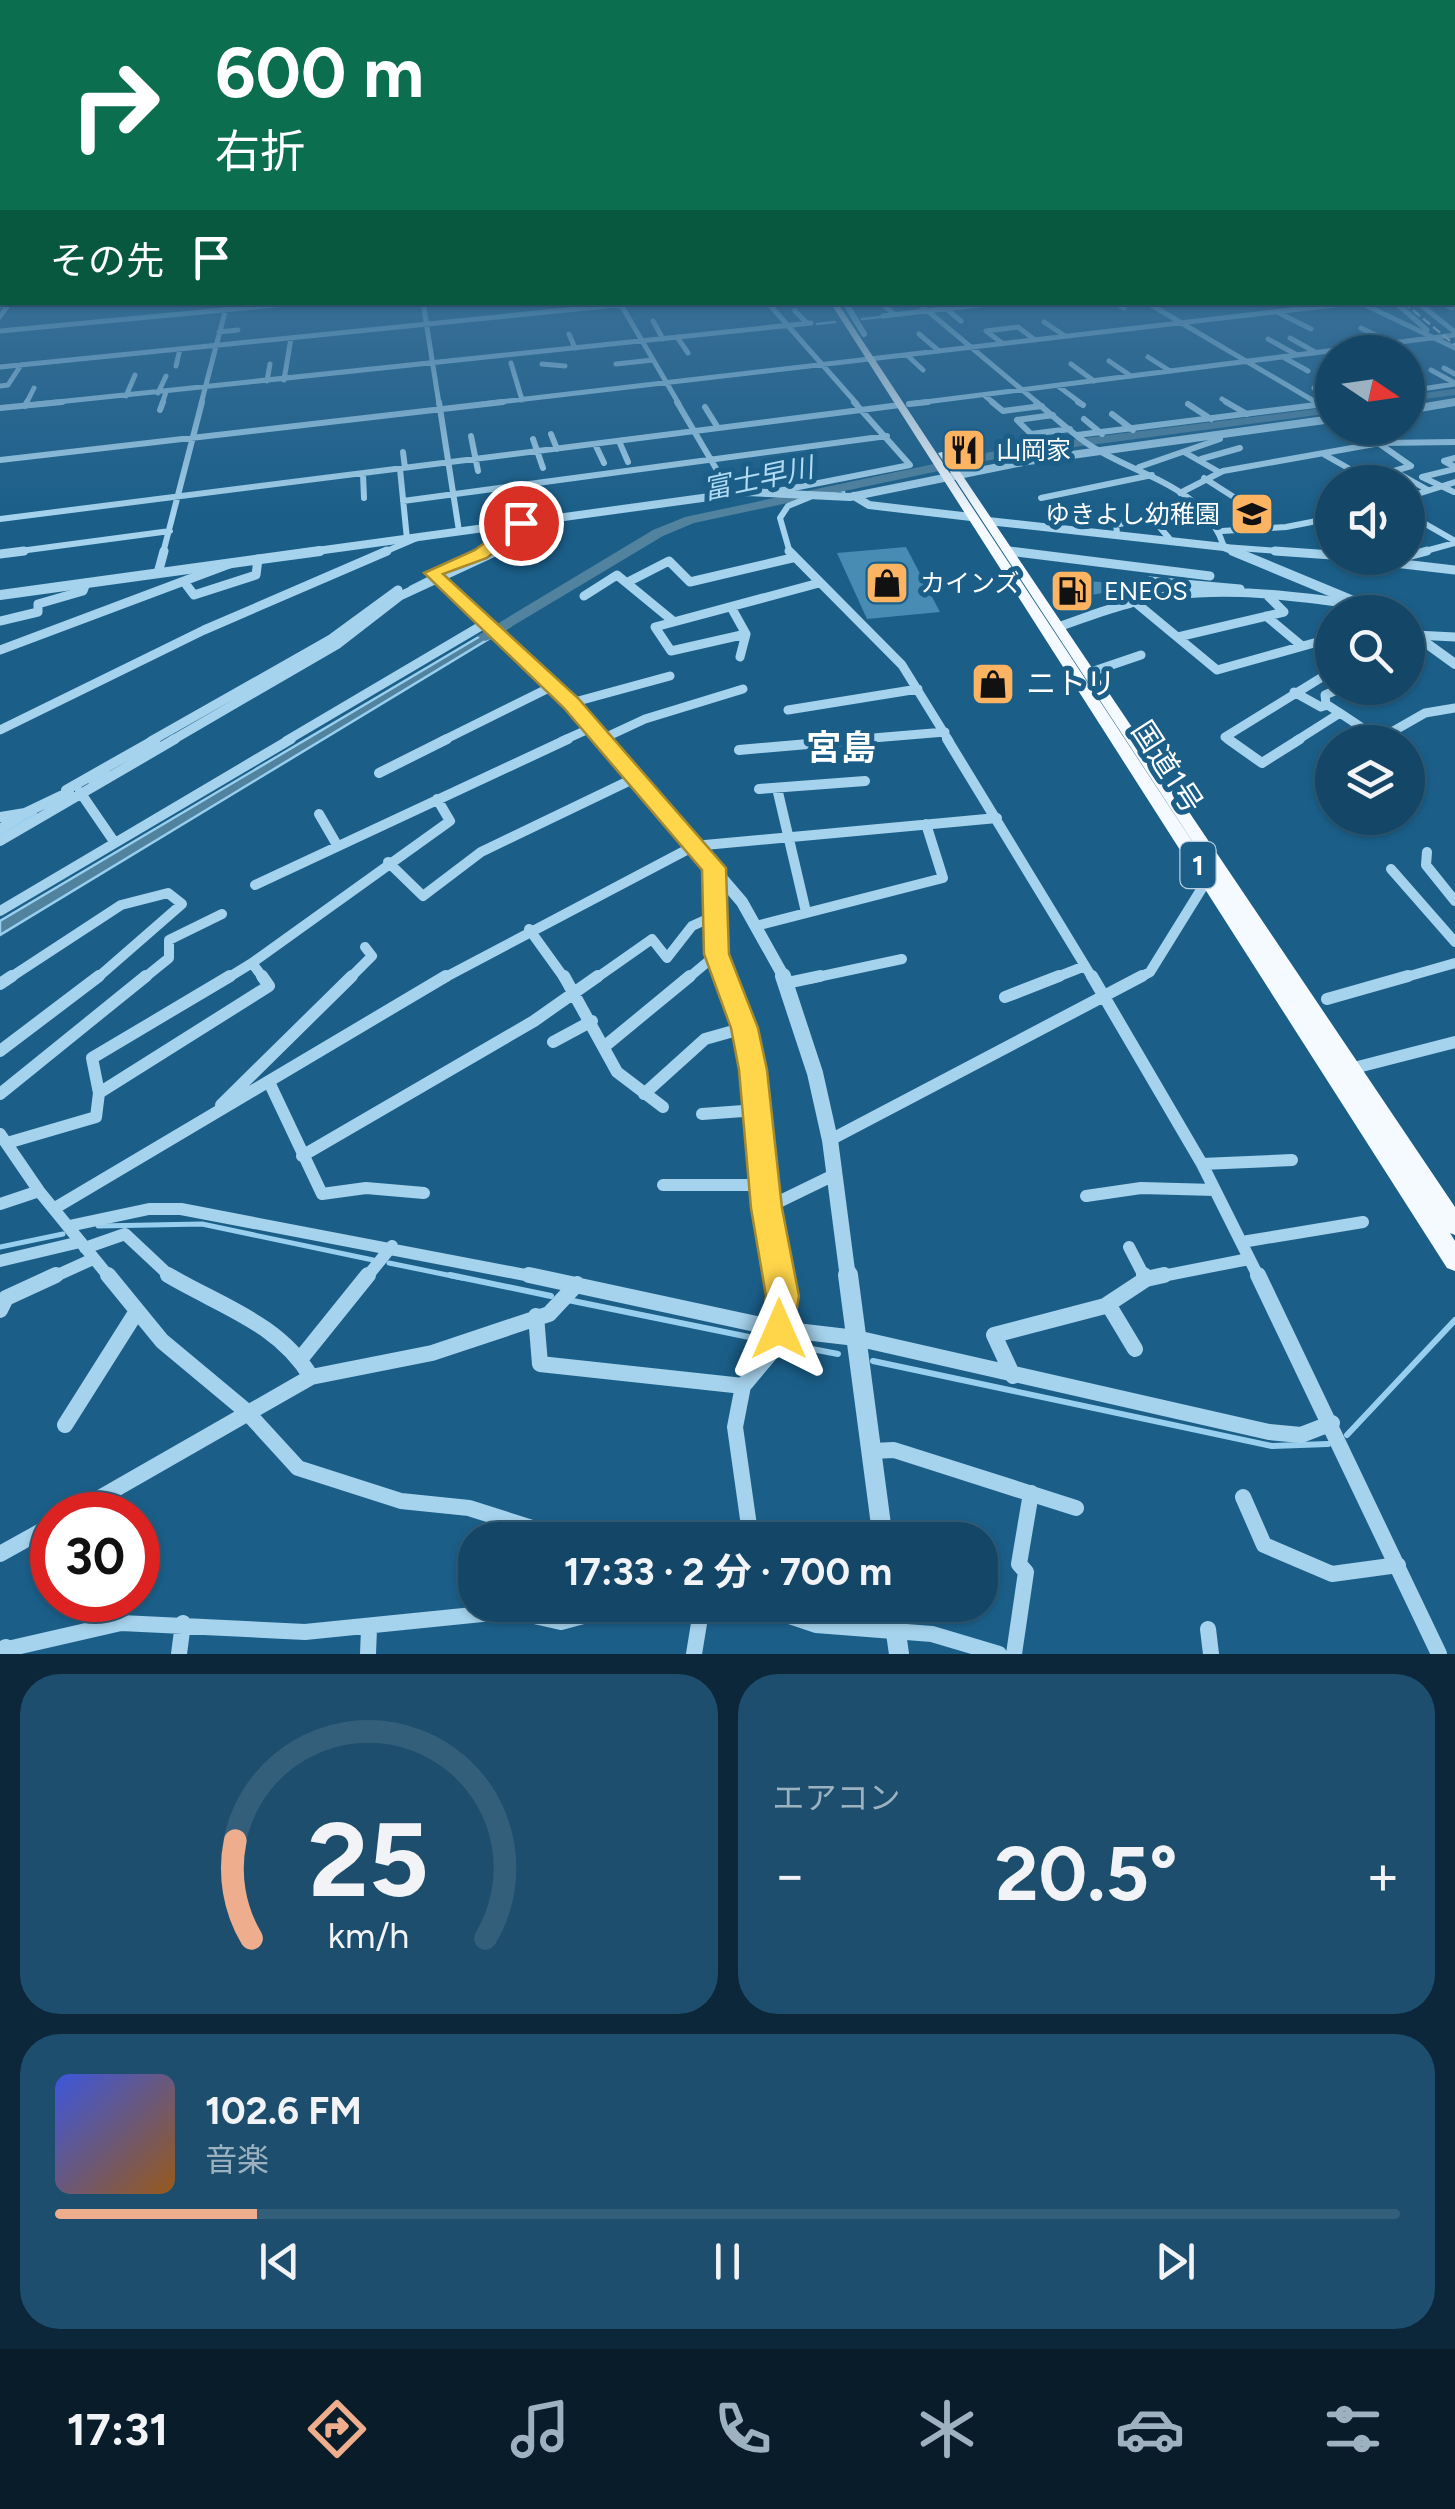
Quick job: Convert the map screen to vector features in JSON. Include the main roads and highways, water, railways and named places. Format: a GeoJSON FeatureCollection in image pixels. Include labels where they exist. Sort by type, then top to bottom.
{"type":"FeatureCollection","features":[{"type":"Feature","properties":{"kind":"highway","name":"国道1号"},"geometry":{"type":"LineString","coordinates":[[876,361],[1455,1260]]}},
{"type":"Feature","properties":{"kind":"highway","name":"国道1号"},"geometry":{"type":"LineString","coordinates":[[980,519],[1009,551],[1455,1225]]}},
{"type":"Feature","properties":{"kind":"water"},"geometry":{"type":"Polygon","coordinates":[[[504,622],[510,626],[0,935],[0,921],[504,622]]]}},
{"type":"Feature","properties":{"kind":"waterway","name":"富士早川"},"geometry":{"type":"LineString","coordinates":[[1425,396],[1455,392]]}},
{"type":"Feature","properties":{"kind":"waterway","name":"富士早川"},"geometry":{"type":"LineString","coordinates":[[485,636],[658,533],[690,520],[1014,451],[1315,412]]}},
{"type":"Feature","properties":{"kind":"waterway","name":"富士早川"},"geometry":{"type":"LineString","coordinates":[[833,488],[844,492]]}},
{"type":"Feature","properties":{"kind":"waterway"},"geometry":{"type":"LineString","coordinates":[[410,587],[428,578]]}},
{"type":"Feature","properties":{"kind":"waterway"},"geometry":{"type":"LineString","coordinates":[[90,782],[108,772]]}},
{"type":"Feature","properties":{"kind":"waterway"},"geometry":{"type":"LineString","coordinates":[[1,835],[35,813]]}},
{"type":"Feature","properties":{"kind":"waterway"},"geometry":{"type":"LineString","coordinates":[[98,1226],[202,1224],[373,1260]]}},
{"type":"Feature","properties":{"kind":"waterway"},"geometry":{"type":"LineString","coordinates":[[0,1247],[63,1234]]}},
{"type":"Feature","properties":{"kind":"waterway"},"geometry":{"type":"LineString","coordinates":[[389,1263],[462,1278]]}},
{"type":"Feature","properties":{"kind":"waterway"},"geometry":{"type":"LineString","coordinates":[[450,1275],[551,1296]]}},
{"type":"Feature","properties":{"kind":"waterway"},"geometry":{"type":"LineString","coordinates":[[568,1300],[764,1340]]}},
{"type":"Feature","properties":{"kind":"waterway"},"geometry":{"type":"LineString","coordinates":[[1347,1435],[1455,1320]]}},
{"type":"Feature","properties":{"kind":"waterway"},"geometry":{"type":"LineString","coordinates":[[786,1344],[838,1354]]}},
{"type":"Feature","properties":{"kind":"waterway"},"geometry":{"type":"LineString","coordinates":[[873,1361],[1272,1446],[1328,1444]]}},
{"type":"Feature","properties":{"kind":"place","name":"山岡家"},"geometry":{"type":"Point","coordinates":[964,450]}},
{"type":"Feature","properties":{"kind":"place","name":"ゆきよし幼稚園"},"geometry":{"type":"Point","coordinates":[1252,514]}},
{"type":"Feature","properties":{"kind":"place","name":"カインズ"},"geometry":{"type":"Point","coordinates":[887,583]}},
{"type":"Feature","properties":{"kind":"place","name":"ENEOS"},"geometry":{"type":"Point","coordinates":[1072,591]}},
{"type":"Feature","properties":{"kind":"place","name":"ニトリ"},"geometry":{"type":"Point","coordinates":[993,684]}},
{"type":"Feature","properties":{"kind":"district","name":"宮島"},"geometry":{"type":"Point","coordinates":[841,748]}}]}
